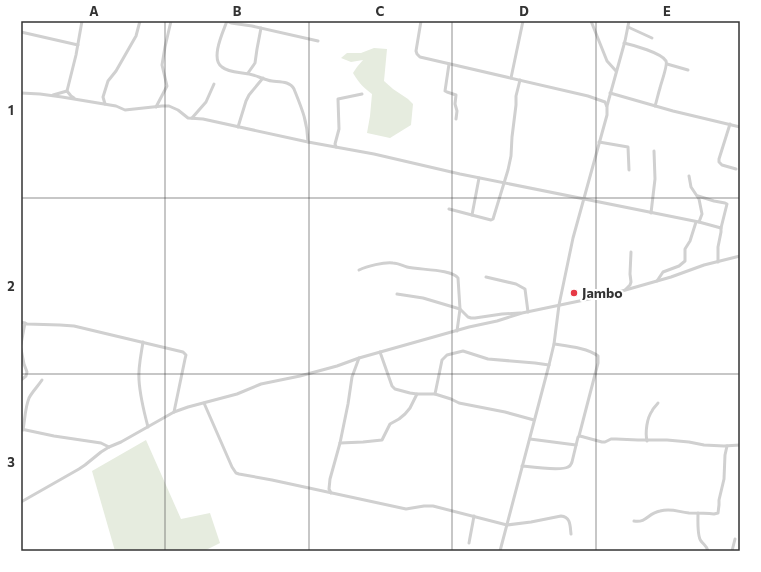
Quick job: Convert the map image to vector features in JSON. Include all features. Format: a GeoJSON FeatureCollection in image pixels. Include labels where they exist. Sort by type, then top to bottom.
{"type":"FeatureCollection","features":[{"type":"Feature","properties":{"kind":"street"},"geometry":{"type":"LineString","coordinates":[[67,90],[73,70],[82,21]]}},
{"type":"Feature","properties":{"kind":"street"},"geometry":{"type":"LineString","coordinates":[[105,104],[103,97],[108,82],[116,72],[136,36],[140,21]]}},
{"type":"Feature","properties":{"kind":"street"},"geometry":{"type":"LineString","coordinates":[[156,107],[166,86],[162,65],[171,21]]}},
{"type":"Feature","properties":{"kind":"street"},"geometry":{"type":"LineString","coordinates":[[308,142],[306,121],[293,87],[287,83],[268,80],[248,73],[223,68],[218,64],[217,53],[227,21],[240,22],[318,42]]}},
{"type":"Feature","properties":{"kind":"street"},"geometry":{"type":"LineString","coordinates":[[421,21],[416,45],[416,51],[420,57],[597,99],[605,102],[607,106]]}},
{"type":"Feature","properties":{"kind":"street"},"geometry":{"type":"LineString","coordinates":[[511,78],[523,21]]}},
{"type":"Feature","properties":{"kind":"street"},"geometry":{"type":"LineString","coordinates":[[591,21],[607,61],[616,71]]}},
{"type":"Feature","properties":{"kind":"street"},"geometry":{"type":"LineString","coordinates":[[500,551],[549,365],[554,344],[559,305],[573,238],[607,115],[607,106],[629,21]]}},
{"type":"Feature","properties":{"kind":"street"},"geometry":{"type":"LineString","coordinates":[[628,27],[652,38]]}},
{"type":"Feature","properties":{"kind":"street"},"geometry":{"type":"LineString","coordinates":[[248,73],[255,63],[261,28]]}},
{"type":"Feature","properties":{"kind":"street"},"geometry":{"type":"LineString","coordinates":[[21,32],[78,45]]}},
{"type":"Feature","properties":{"kind":"street"},"geometry":{"type":"LineString","coordinates":[[624,43],[646,49],[661,56],[667,64],[688,70]]}},
{"type":"Feature","properties":{"kind":"street"},"geometry":{"type":"LineString","coordinates":[[449,64],[445,91],[456,95],[456,119]]}},
{"type":"Feature","properties":{"kind":"street"},"geometry":{"type":"LineString","coordinates":[[655,106],[667,64]]}},
{"type":"Feature","properties":{"kind":"street"},"geometry":{"type":"LineString","coordinates":[[238,127],[249,95],[263,78]]}},
{"type":"Feature","properties":{"kind":"street"},"geometry":{"type":"LineString","coordinates":[[449,209],[491,220],[493,219],[511,156],[516,96],[520,80]]}},
{"type":"Feature","properties":{"kind":"street"},"geometry":{"type":"LineString","coordinates":[[192,118],[206,102],[214,84]]}},
{"type":"Feature","properties":{"kind":"street"},"geometry":{"type":"LineString","coordinates":[[50,95],[67,90]]}},
{"type":"Feature","properties":{"kind":"street"},"geometry":{"type":"LineString","coordinates":[[67,90],[75,99]]}},
{"type":"Feature","properties":{"kind":"street"},"geometry":{"type":"LineString","coordinates":[[21,92],[105,104],[127,110],[162,106],[173,107],[186,117],[203,119],[308,142],[374,154],[418,165],[721,228]]}},
{"type":"Feature","properties":{"kind":"street"},"geometry":{"type":"LineString","coordinates":[[336,147],[335,144],[339,129],[338,99],[362,94]]}},
{"type":"Feature","properties":{"kind":"street"},"geometry":{"type":"LineString","coordinates":[[610,94],[740,127]]}},
{"type":"Feature","properties":{"kind":"street"},"geometry":{"type":"LineString","coordinates":[[730,124],[718,162],[722,165],[736,169]]}},
{"type":"Feature","properties":{"kind":"street"},"geometry":{"type":"LineString","coordinates":[[599,142],[628,147],[629,170]]}},
{"type":"Feature","properties":{"kind":"street"},"geometry":{"type":"LineString","coordinates":[[651,213],[655,179],[654,151]]}},
{"type":"Feature","properties":{"kind":"street"},"geometry":{"type":"LineString","coordinates":[[689,176],[691,187],[698,196],[726,203],[718,246],[718,262]]}},
{"type":"Feature","properties":{"kind":"street"},"geometry":{"type":"LineString","coordinates":[[472,215],[479,178]]}},
{"type":"Feature","properties":{"kind":"street"},"geometry":{"type":"LineString","coordinates":[[657,281],[663,272],[679,266],[685,261],[685,249],[702,213],[698,196]]}},
{"type":"Feature","properties":{"kind":"street"},"geometry":{"type":"LineString","coordinates":[[625,291],[631,282],[631,252]]}},
{"type":"Feature","properties":{"kind":"street"},"geometry":{"type":"LineString","coordinates":[[21,502],[79,469],[109,447],[121,442],[174,412],[237,394],[260,384],[300,376],[337,366],[358,358],[522,313],[625,291],[740,256]]}},
{"type":"Feature","properties":{"kind":"street"},"geometry":{"type":"LineString","coordinates":[[359,270],[393,263],[406,267],[456,275],[458,278],[460,309],[457,331]]}},
{"type":"Feature","properties":{"kind":"street"},"geometry":{"type":"LineString","coordinates":[[486,277],[516,284],[525,289],[528,312]]}},
{"type":"Feature","properties":{"kind":"street"},"geometry":{"type":"LineString","coordinates":[[397,294],[423,298],[460,309],[471,318],[507,313],[522,313]]}},
{"type":"Feature","properties":{"kind":"street"},"geometry":{"type":"LineString","coordinates":[[21,322],[74,326],[183,352],[186,355],[174,412]]}},
{"type":"Feature","properties":{"kind":"street"},"geometry":{"type":"LineString","coordinates":[[21,344],[25,323]]}},
{"type":"Feature","properties":{"kind":"street"},"geometry":{"type":"LineString","coordinates":[[143,342],[139,380],[148,427]]}},
{"type":"Feature","properties":{"kind":"street"},"geometry":{"type":"LineString","coordinates":[[522,466],[558,468],[568,467],[572,462],[579,436],[599,358],[590,352],[554,344]]}},
{"type":"Feature","properties":{"kind":"street"},"geometry":{"type":"LineString","coordinates":[[21,349],[27,372],[26,376],[21,380]]}},
{"type":"Feature","properties":{"kind":"street"},"geometry":{"type":"LineString","coordinates":[[435,394],[442,360],[447,355],[463,351],[488,359],[549,365]]}},
{"type":"Feature","properties":{"kind":"street"},"geometry":{"type":"LineString","coordinates":[[380,352],[393,387],[400,391],[417,394],[435,394],[459,403],[505,412],[534,420]]}},
{"type":"Feature","properties":{"kind":"street"},"geometry":{"type":"LineString","coordinates":[[331,493],[329,486],[340,443],[352,377],[358,358]]}},
{"type":"Feature","properties":{"kind":"street"},"geometry":{"type":"LineString","coordinates":[[42,380],[28,400],[22,429],[54,436],[100,443],[109,447]]}},
{"type":"Feature","properties":{"kind":"street"},"geometry":{"type":"LineString","coordinates":[[340,443],[382,440],[390,424],[405,414],[410,408],[417,394]]}},
{"type":"Feature","properties":{"kind":"street"},"geometry":{"type":"LineString","coordinates":[[204,403],[236,473],[406,509],[429,506],[507,524],[522,524],[564,516],[568,520],[571,534]]}},
{"type":"Feature","properties":{"kind":"street"},"geometry":{"type":"LineString","coordinates":[[647,441],[646,432],[649,417],[651,411],[658,403]]}},
{"type":"Feature","properties":{"kind":"street"},"geometry":{"type":"LineString","coordinates":[[579,436],[602,442],[611,439],[647,441],[667,440],[704,445],[740,445]]}},
{"type":"Feature","properties":{"kind":"street"},"geometry":{"type":"LineString","coordinates":[[530,440],[576,445]]}},
{"type":"Feature","properties":{"kind":"street"},"geometry":{"type":"LineString","coordinates":[[634,521],[641,521],[659,511],[673,510],[688,513],[718,513],[719,500],[724,479],[727,446]]}},
{"type":"Feature","properties":{"kind":"street"},"geometry":{"type":"LineString","coordinates":[[698,513],[699,539],[708,548],[708,551]]}},
{"type":"Feature","properties":{"kind":"street"},"geometry":{"type":"LineString","coordinates":[[469,543],[474,516]]}},
{"type":"Feature","properties":{"kind":"street"},"geometry":{"type":"LineString","coordinates":[[732,551],[735,539]]}},
{"type":"Feature","properties":{"kind":"shaded area"},"geometry":{"type":"Polygon","coordinates":[[[374,48],[387,49],[384,81],[413,104],[411,125],[390,138],[367,133],[372,94],[361,85],[353,73],[363,60],[351,62],[341,58],[347,53],[361,53],[374,48]]]}},
{"type":"Feature","properties":{"kind":"shaded area"},"geometry":{"type":"Polygon","coordinates":[[[146,440],[181,519],[210,513],[220,543],[204,551],[115,551],[92,471],[146,440]]]}},
{"type":"Feature","properties":{"kind":"place","name":"Jambo"},"geometry":{"type":"Point","coordinates":[574,293]}}]}
